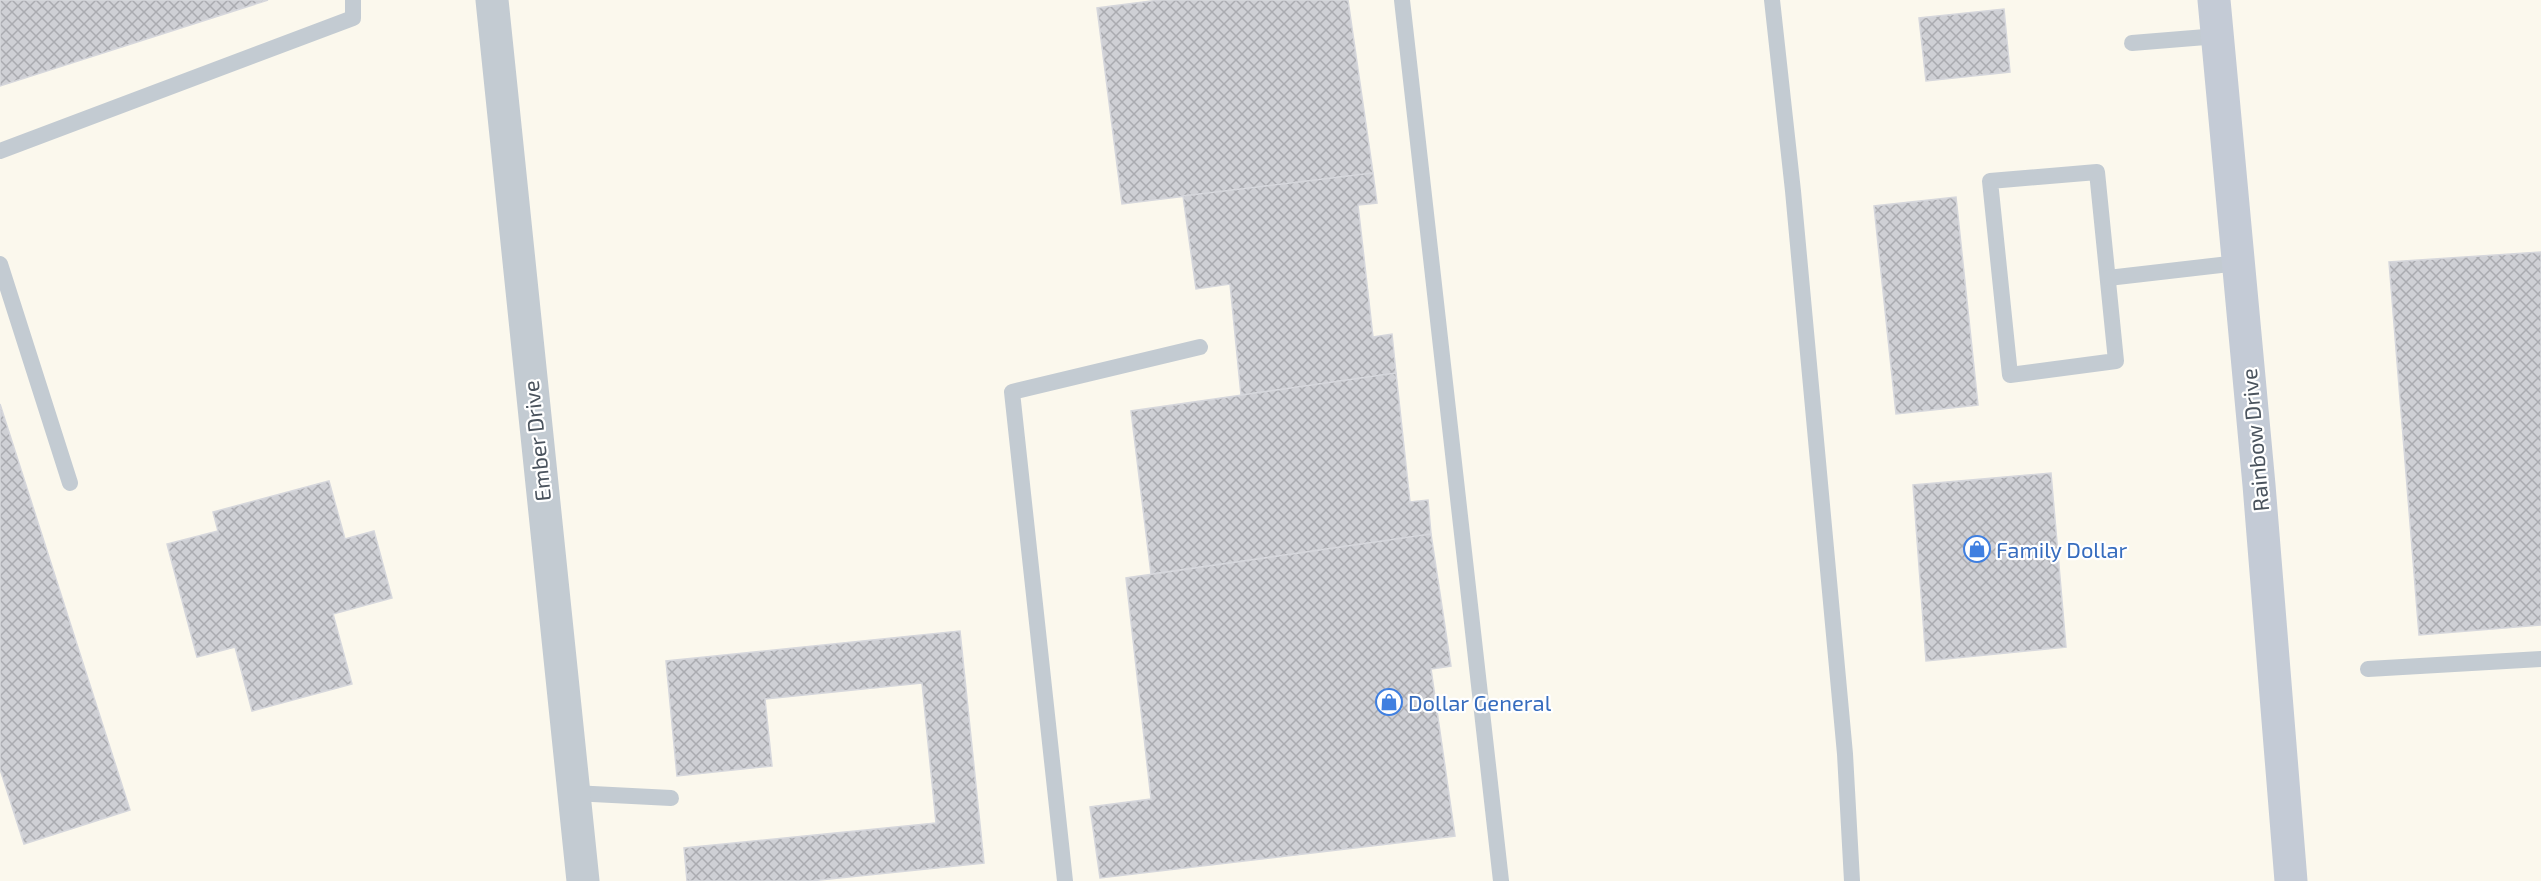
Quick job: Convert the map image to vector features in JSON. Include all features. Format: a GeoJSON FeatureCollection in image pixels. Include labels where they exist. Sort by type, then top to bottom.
{"type":"FeatureCollection","features":[{"type":"Feature","properties":{"kind":"street","name":"Ember Drive"},"geometry":{"type":"LineString","coordinates":[[492,0],[583,881]]}},
{"type":"Feature","properties":{"kind":"street","name":"Rainbow Drive"},"geometry":{"type":"LineString","coordinates":[[2214,0],[2291,881]]}},
{"type":"Feature","properties":{"kind":"lane"},"geometry":{"type":"LineString","coordinates":[[0,151],[353,18],[352,0]]}},
{"type":"Feature","properties":{"kind":"lane"},"geometry":{"type":"LineString","coordinates":[[1402,0],[1501,881]]}},
{"type":"Feature","properties":{"kind":"lane"},"geometry":{"type":"LineString","coordinates":[[1772,0],[1794,201],[1845,754],[1852,881]]}},
{"type":"Feature","properties":{"kind":"lane"},"geometry":{"type":"LineString","coordinates":[[2132,43],[2218,36]]}},
{"type":"Feature","properties":{"kind":"lane"},"geometry":{"type":"LineString","coordinates":[[2097,172],[2108,278],[2116,361],[2010,375],[1990,181],[2097,172]]}},
{"type":"Feature","properties":{"kind":"lane"},"geometry":{"type":"LineString","coordinates":[[2108,278],[2238,263]]}},
{"type":"Feature","properties":{"kind":"lane"},"geometry":{"type":"LineString","coordinates":[[0,264],[70,483]]}},
{"type":"Feature","properties":{"kind":"lane"},"geometry":{"type":"LineString","coordinates":[[1065,881],[1012,392],[1200,347]]}},
{"type":"Feature","properties":{"kind":"lane"},"geometry":{"type":"LineString","coordinates":[[2368,669],[2541,659]]}},
{"type":"Feature","properties":{"kind":"lane"},"geometry":{"type":"LineString","coordinates":[[573,793],[671,798]]}},
{"type":"Feature","properties":{"kind":"shaded area"},"geometry":{"type":"Polygon","coordinates":[[[0,0],[2541,0],[2541,881],[0,881],[0,0]]]}},
{"type":"Feature","properties":{"kind":"building"},"geometry":{"type":"Polygon","coordinates":[[[0,0],[268,0],[0,86],[0,0]]]}},
{"type":"Feature","properties":{"kind":"building"},"geometry":{"type":"Polygon","coordinates":[[[1159,0],[1348,0],[1373,173],[1122,204],[1097,8],[1159,0]]]}},
{"type":"Feature","properties":{"kind":"building"},"geometry":{"type":"Polygon","coordinates":[[[2004,9],[2010,72],[1926,81],[1919,18],[2004,9]]]}},
{"type":"Feature","properties":{"kind":"building"},"geometry":{"type":"Polygon","coordinates":[[[1373,173],[1377,203],[1358,205],[1373,337],[1392,334],[1396,373],[1241,395],[1230,284],[1196,289],[1183,196],[1373,173]]]}},
{"type":"Feature","properties":{"kind":"building"},"geometry":{"type":"Polygon","coordinates":[[[1956,197],[1978,405],[1896,414],[1874,206],[1956,197]]]}},
{"type":"Feature","properties":{"kind":"building"},"geometry":{"type":"Polygon","coordinates":[[[2541,252],[2541,625],[2419,635],[2389,262],[2541,252]]]}},
{"type":"Feature","properties":{"kind":"building"},"geometry":{"type":"Polygon","coordinates":[[[1396,373],[1410,502],[1428,500],[1431,534],[1151,574],[1131,411],[1396,373]]]}},
{"type":"Feature","properties":{"kind":"building"},"geometry":{"type":"Polygon","coordinates":[[[0,404],[130,810],[24,844],[0,769],[0,404]]]}},
{"type":"Feature","properties":{"kind":"building"},"geometry":{"type":"Polygon","coordinates":[[[2051,473],[2066,647],[1926,661],[1913,485],[2051,473]]]}},
{"type":"Feature","properties":{"kind":"building"},"geometry":{"type":"Polygon","coordinates":[[[329,481],[345,539],[374,531],[392,598],[333,614],[352,684],[252,711],[235,647],[197,657],[167,544],[218,531],[213,512],[329,481]]]}},
{"type":"Feature","properties":{"kind":"building"},"geometry":{"type":"Polygon","coordinates":[[[1431,534],[1451,666],[1431,669],[1455,836],[1100,878],[1090,807],[1151,799],[1126,578],[1431,534]]]}},
{"type":"Feature","properties":{"kind":"building"},"geometry":{"type":"Polygon","coordinates":[[[960,631],[984,863],[810,881],[687,881],[684,848],[936,823],[922,683],[765,699],[772,766],[677,776],[666,661],[960,631]]]}},
{"type":"Feature","properties":{"kind":"place","name":"Family Dollar"},"geometry":{"type":"Point","coordinates":[1977,549]}},
{"type":"Feature","properties":{"kind":"place","name":"Dollar General"},"geometry":{"type":"Point","coordinates":[1389,702]}}]}
